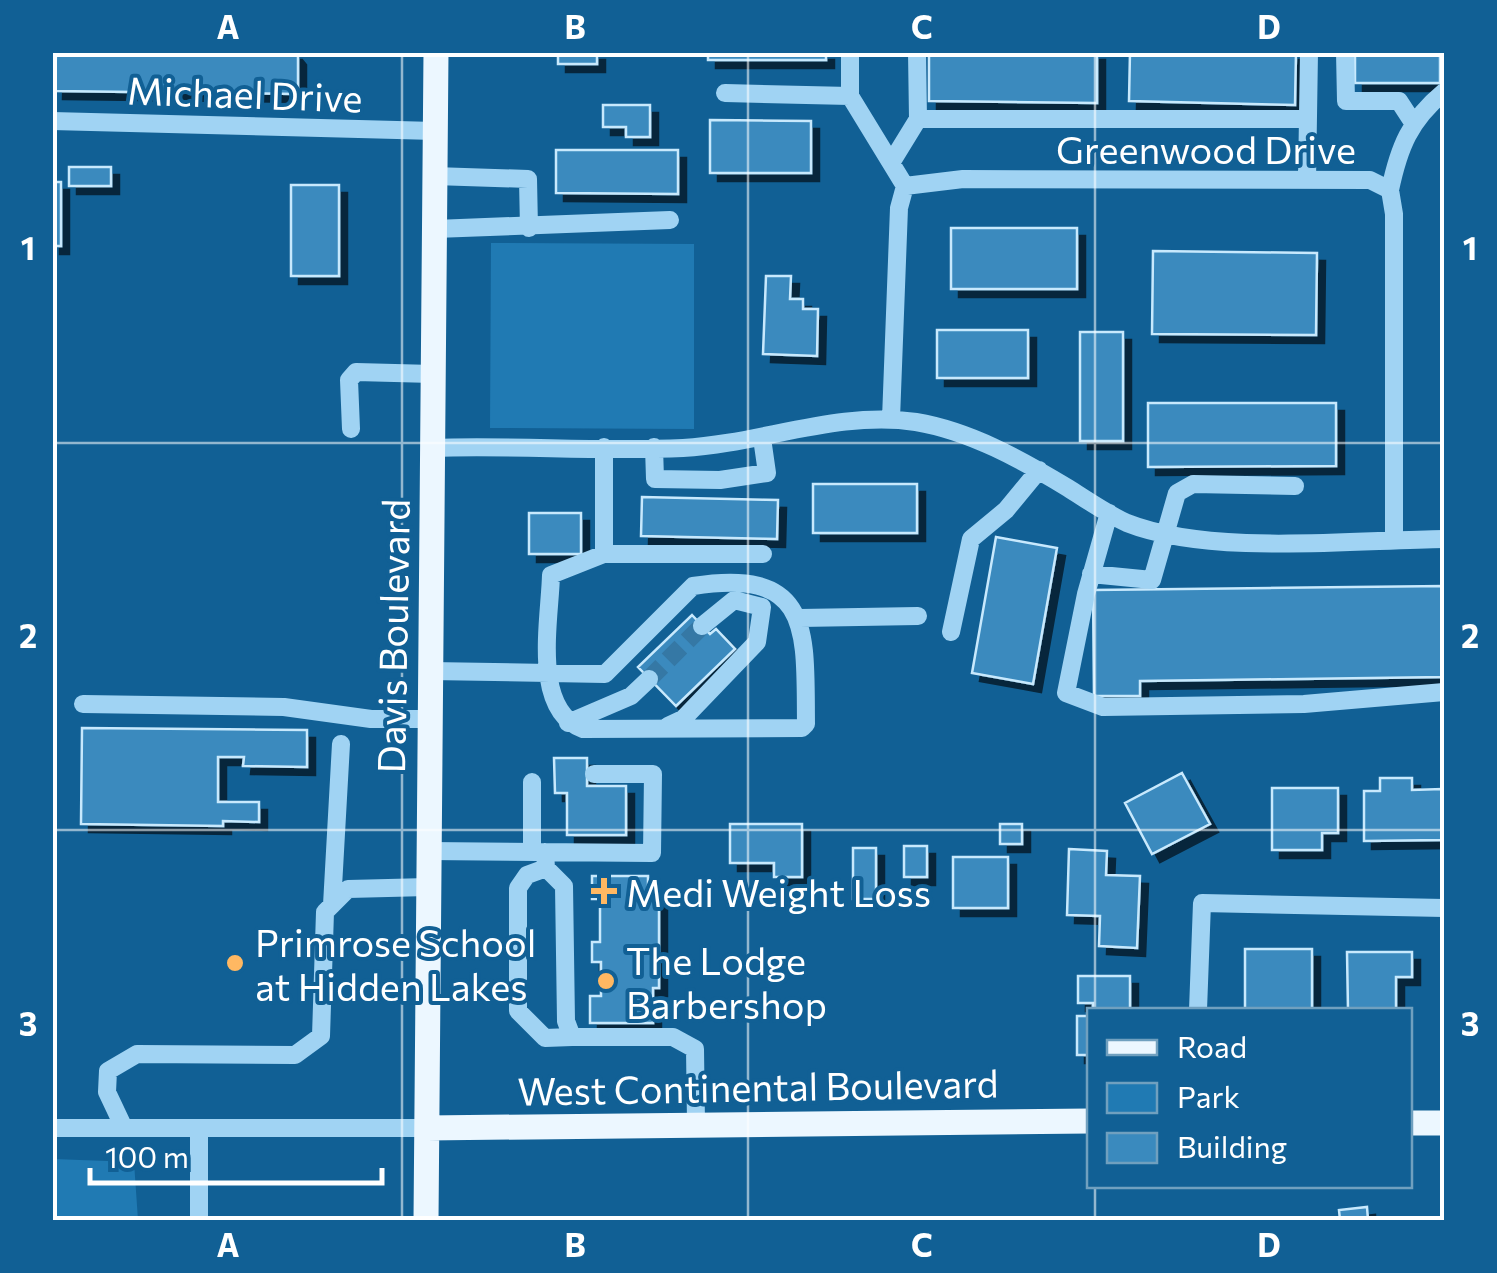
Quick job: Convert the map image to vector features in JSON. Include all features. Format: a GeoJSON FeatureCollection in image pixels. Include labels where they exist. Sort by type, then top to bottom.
{"type":"FeatureCollection","features":[{"type":"Feature","properties":{"kind":"main road","name":"Davis Boulevard"},"geometry":{"type":"LineString","coordinates":[[426,1220],[436,52]]}},
{"type":"Feature","properties":{"kind":"main road","name":"West Continental Boulevard"},"geometry":{"type":"LineString","coordinates":[[427,1128],[1087,1121]]}},
{"type":"Feature","properties":{"kind":"main road"},"geometry":{"type":"LineString","coordinates":[[1412,1123],[1444,1123]]}},
{"type":"Feature","properties":{"kind":"street"},"geometry":{"type":"LineString","coordinates":[[850,52],[850,96],[904,186],[899,208],[890,420]]}},
{"type":"Feature","properties":{"kind":"street"},"geometry":{"type":"LineString","coordinates":[[890,162],[918,119],[917,52]]}},
{"type":"Feature","properties":{"kind":"street"},"geometry":{"type":"LineString","coordinates":[[1307,180],[1309,52]]}},
{"type":"Feature","properties":{"kind":"street"},"geometry":{"type":"LineString","coordinates":[[1346,52],[1346,101],[1399,101],[1412,121]]}},
{"type":"Feature","properties":{"kind":"street"},"geometry":{"type":"LineString","coordinates":[[1390,190],[1412,121],[1444,92]]}},
{"type":"Feature","properties":{"kind":"street"},"geometry":{"type":"LineString","coordinates":[[726,93],[850,96]]}},
{"type":"Feature","properties":{"kind":"street"},"geometry":{"type":"LineString","coordinates":[[918,119],[1308,119]]}},
{"type":"Feature","properties":{"kind":"street","name":"Michael Drive"},"geometry":{"type":"LineString","coordinates":[[52,120],[435,131]]}},
{"type":"Feature","properties":{"kind":"street"},"geometry":{"type":"LineString","coordinates":[[434,176],[528,178],[530,228]]}},
{"type":"Feature","properties":{"kind":"street","name":"Greenwood Drive"},"geometry":{"type":"LineString","coordinates":[[904,186],[963,179],[1370,180],[1390,190],[1394,540]]}},
{"type":"Feature","properties":{"kind":"street"},"geometry":{"type":"LineString","coordinates":[[435,229],[670,220]]}},
{"type":"Feature","properties":{"kind":"street"},"geometry":{"type":"LineString","coordinates":[[351,429],[349,380],[356,372],[433,374]]}},
{"type":"Feature","properties":{"kind":"street"},"geometry":{"type":"LineString","coordinates":[[432,448],[654,448],[762,438],[852,420],[890,420],[920,423],[983,443],[1039,470],[1109,512],[1168,534],[1246,541],[1444,539]]}},
{"type":"Feature","properties":{"kind":"street"},"geometry":{"type":"LineString","coordinates":[[654,448],[655,479],[720,480],[767,473],[762,438]]}},
{"type":"Feature","properties":{"kind":"street"},"geometry":{"type":"LineString","coordinates":[[604,447],[604,554]]}},
{"type":"Feature","properties":{"kind":"street"},"geometry":{"type":"LineString","coordinates":[[951,632],[971,539],[1006,510],[1039,470]]}},
{"type":"Feature","properties":{"kind":"street"},"geometry":{"type":"LineString","coordinates":[[1091,574],[1152,580],[1177,493],[1193,484],[1295,486]]}},
{"type":"Feature","properties":{"kind":"street"},"geometry":{"type":"LineString","coordinates":[[1109,512],[1091,574],[1066,693],[1103,707],[1304,704],[1444,692]]}},
{"type":"Feature","properties":{"kind":"street"},"geometry":{"type":"LineString","coordinates":[[430,672],[548,674],[605,674],[693,586],[750,584],[776,594],[800,618],[806,640],[806,724],[802,728],[583,729],[568,723],[557,705],[548,674],[551,575],[604,554],[763,554]]}},
{"type":"Feature","properties":{"kind":"street"},"geometry":{"type":"LineString","coordinates":[[664,728],[684,719],[757,642],[762,607],[734,600],[702,626]]}},
{"type":"Feature","properties":{"kind":"street"},"geometry":{"type":"LineString","coordinates":[[800,618],[918,616]]}},
{"type":"Feature","properties":{"kind":"street"},"geometry":{"type":"LineString","coordinates":[[568,723],[631,696],[649,679]]}},
{"type":"Feature","properties":{"kind":"street"},"geometry":{"type":"LineString","coordinates":[[83,704],[284,707],[371,719],[429,719]]}},
{"type":"Feature","properties":{"kind":"street"},"geometry":{"type":"LineString","coordinates":[[332,905],[340,744]]}},
{"type":"Feature","properties":{"kind":"street"},"geometry":{"type":"LineString","coordinates":[[428,850],[541,857],[652,853],[653,774],[594,774]]}},
{"type":"Feature","properties":{"kind":"street"},"geometry":{"type":"LineString","coordinates":[[532,782],[541,857],[564,886],[566,1022],[572,1037]]}},
{"type":"Feature","properties":{"kind":"street"},"geometry":{"type":"LineString","coordinates":[[541,857],[518,888],[518,1011],[546,1038],[672,1037],[695,1049],[696,1123]]}},
{"type":"Feature","properties":{"kind":"street"},"geometry":{"type":"LineString","coordinates":[[124,1128],[107,1092],[108,1071],[137,1054],[295,1055],[321,1036],[325,912],[348,889],[428,887]]}},
{"type":"Feature","properties":{"kind":"street"},"geometry":{"type":"LineString","coordinates":[[1198,1008],[1202,903],[1444,908]]}},
{"type":"Feature","properties":{"kind":"street"},"geometry":{"type":"LineString","coordinates":[[52,1128],[427,1128]]}},
{"type":"Feature","properties":{"kind":"street"},"geometry":{"type":"LineString","coordinates":[[199,1128],[199,1220]]}},
{"type":"Feature","properties":{"kind":"green space"},"geometry":{"type":"Polygon","coordinates":[[[491,243],[694,244],[694,429],[490,428],[491,243]]]}},
{"type":"Feature","properties":{"kind":"green space"},"geometry":{"type":"Polygon","coordinates":[[[53,1159],[134,1162],[138,1220],[53,1220],[53,1159]]]}},
{"type":"Feature","properties":{"kind":"building"},"geometry":{"type":"Polygon","coordinates":[[[56,52],[294,52],[298,57],[298,94],[55,91],[56,52]]]}},
{"type":"Feature","properties":{"kind":"building"},"geometry":{"type":"Polygon","coordinates":[[[558,52],[597,52],[597,64],[558,64],[558,52]]]}},
{"type":"Feature","properties":{"kind":"building"},"geometry":{"type":"Polygon","coordinates":[[[708,52],[826,52],[826,60],[708,60],[708,52]]]}},
{"type":"Feature","properties":{"kind":"building"},"geometry":{"type":"Polygon","coordinates":[[[929,52],[1097,52],[1097,103],[929,101],[929,52]]]}},
{"type":"Feature","properties":{"kind":"building"},"geometry":{"type":"Polygon","coordinates":[[[1130,52],[1296,52],[1295,105],[1129,101],[1130,52]]]}},
{"type":"Feature","properties":{"kind":"building"},"geometry":{"type":"Polygon","coordinates":[[[1355,52],[1440,52],[1440,83],[1355,83],[1355,52]]]}},
{"type":"Feature","properties":{"kind":"building"},"geometry":{"type":"Polygon","coordinates":[[[603,105],[650,105],[650,137],[626,137],[626,127],[603,127],[603,105]]]}},
{"type":"Feature","properties":{"kind":"building"},"geometry":{"type":"Polygon","coordinates":[[[710,120],[811,121],[811,173],[710,173],[710,120]]]}},
{"type":"Feature","properties":{"kind":"building"},"geometry":{"type":"Polygon","coordinates":[[[556,150],[678,150],[678,194],[556,193],[556,150]]]}},
{"type":"Feature","properties":{"kind":"building"},"geometry":{"type":"Polygon","coordinates":[[[69,167],[111,167],[111,186],[69,186],[69,167]]]}},
{"type":"Feature","properties":{"kind":"building"},"geometry":{"type":"Polygon","coordinates":[[[52,182],[61,182],[61,246],[52,246],[52,182]]]}},
{"type":"Feature","properties":{"kind":"building"},"geometry":{"type":"Polygon","coordinates":[[[291,185],[339,185],[339,276],[291,276],[291,185]]]}},
{"type":"Feature","properties":{"kind":"building"},"geometry":{"type":"Polygon","coordinates":[[[951,228],[1077,228],[1077,289],[951,289],[951,228]]]}},
{"type":"Feature","properties":{"kind":"building"},"geometry":{"type":"Polygon","coordinates":[[[1153,251],[1317,253],[1316,335],[1152,334],[1153,251]]]}},
{"type":"Feature","properties":{"kind":"building"},"geometry":{"type":"Polygon","coordinates":[[[766,276],[791,276],[790,299],[803,299],[803,309],[818,309],[817,356],[763,354],[766,276]]]}},
{"type":"Feature","properties":{"kind":"building"},"geometry":{"type":"Polygon","coordinates":[[[937,330],[1028,330],[1028,378],[937,378],[937,330]]]}},
{"type":"Feature","properties":{"kind":"building"},"geometry":{"type":"Polygon","coordinates":[[[1080,332],[1123,332],[1123,441],[1080,441],[1080,332]]]}},
{"type":"Feature","properties":{"kind":"building"},"geometry":{"type":"Polygon","coordinates":[[[1148,403],[1336,403],[1336,466],[1148,467],[1148,403]]]}},
{"type":"Feature","properties":{"kind":"building"},"geometry":{"type":"Polygon","coordinates":[[[813,484],[917,484],[917,533],[813,533],[813,484]]]}},
{"type":"Feature","properties":{"kind":"building"},"geometry":{"type":"Polygon","coordinates":[[[642,497],[778,500],[777,539],[641,536],[642,497]]]}},
{"type":"Feature","properties":{"kind":"building"},"geometry":{"type":"Polygon","coordinates":[[[529,513],[581,513],[581,554],[529,554],[529,513]]]}},
{"type":"Feature","properties":{"kind":"building"},"geometry":{"type":"Polygon","coordinates":[[[996,537],[1057,548],[1033,684],[972,673],[996,537]]]}},
{"type":"Feature","properties":{"kind":"building"},"geometry":{"type":"Polygon","coordinates":[[[1444,586],[1444,677],[1140,681],[1140,696],[1094,696],[1093,590],[1444,586]]]}},
{"type":"Feature","properties":{"kind":"building"},"geometry":{"type":"Polygon","coordinates":[[[692,615],[710,634],[716,629],[735,649],[676,706],[638,667],[692,615]]]}},
{"type":"Feature","properties":{"kind":"building"},"geometry":{"type":"Polygon","coordinates":[[[82,728],[307,730],[307,767],[243,766],[244,757],[218,757],[218,802],[259,802],[259,822],[223,821],[223,826],[81,824],[82,728]]]}},
{"type":"Feature","properties":{"kind":"building"},"geometry":{"type":"Polygon","coordinates":[[[554,758],[587,758],[587,786],[626,786],[626,835],[567,835],[567,793],[555,793],[554,758]]]}},
{"type":"Feature","properties":{"kind":"building"},"geometry":{"type":"Polygon","coordinates":[[[1182,773],[1210,824],[1152,854],[1125,803],[1182,773]]]}},
{"type":"Feature","properties":{"kind":"building"},"geometry":{"type":"Polygon","coordinates":[[[1380,778],[1412,778],[1412,790],[1442,789],[1442,840],[1364,841],[1364,791],[1380,791],[1380,778]]]}},
{"type":"Feature","properties":{"kind":"building"},"geometry":{"type":"Polygon","coordinates":[[[1272,788],[1338,788],[1338,833],[1322,833],[1322,850],[1272,850],[1272,788]]]}},
{"type":"Feature","properties":{"kind":"building"},"geometry":{"type":"Polygon","coordinates":[[[730,824],[802,824],[802,877],[774,877],[774,863],[730,863],[730,824]]]}},
{"type":"Feature","properties":{"kind":"building"},"geometry":{"type":"Polygon","coordinates":[[[1000,824],[1022,824],[1022,844],[1000,844],[1000,824]]]}},
{"type":"Feature","properties":{"kind":"building"},"geometry":{"type":"Polygon","coordinates":[[[904,846],[927,846],[927,877],[904,877],[904,846]]]}},
{"type":"Feature","properties":{"kind":"building"},"geometry":{"type":"Polygon","coordinates":[[[853,848],[876,848],[876,899],[853,899],[853,848]]]}},
{"type":"Feature","properties":{"kind":"building"},"geometry":{"type":"Polygon","coordinates":[[[1069,849],[1107,851],[1106,875],[1140,876],[1137,948],[1099,946],[1100,916],[1067,915],[1069,849]]]}},
{"type":"Feature","properties":{"kind":"building"},"geometry":{"type":"Polygon","coordinates":[[[953,857],[1008,857],[1008,908],[953,908],[953,857]]]}},
{"type":"Feature","properties":{"kind":"building"},"geometry":{"type":"Polygon","coordinates":[[[592,876],[648,876],[648,886],[659,886],[659,988],[653,988],[653,1023],[590,1023],[590,996],[601,996],[601,962],[592,962],[592,942],[600,942],[600,899],[592,899],[592,876]]]}},
{"type":"Feature","properties":{"kind":"building"},"geometry":{"type":"Polygon","coordinates":[[[1245,949],[1312,949],[1312,1008],[1245,1008],[1245,949]]]}},
{"type":"Feature","properties":{"kind":"building"},"geometry":{"type":"Polygon","coordinates":[[[1347,952],[1412,952],[1412,977],[1396,977],[1396,1008],[1348,1008],[1347,952]]]}},
{"type":"Feature","properties":{"kind":"building"},"geometry":{"type":"Polygon","coordinates":[[[1078,976],[1130,976],[1130,1008],[1093,1008],[1093,1003],[1078,1003],[1078,976]]]}},
{"type":"Feature","properties":{"kind":"building"},"geometry":{"type":"Polygon","coordinates":[[[1077,1016],[1087,1016],[1087,1055],[1077,1055],[1077,1016]]]}},
{"type":"Feature","properties":{"kind":"building"},"geometry":{"type":"Polygon","coordinates":[[[1367,1207],[1368,1220],[1340,1220],[1339,1210],[1367,1207]]]}},
{"type":"Feature","properties":{"kind":"tunnel"},"geometry":{"type":"LineString","coordinates":[[649,679],[702,626]]}},
{"type":"Feature","properties":{"kind":"place","name":"Medi Weight Loss"},"geometry":{"type":"Point","coordinates":[604,891]}},
{"type":"Feature","properties":{"kind":"place","name":"Primrose School at Hidden Lakes"},"geometry":{"type":"Point","coordinates":[235,963]}},
{"type":"Feature","properties":{"kind":"place","name":"The Lodge Barbershop"},"geometry":{"type":"Point","coordinates":[606,981]}}]}
